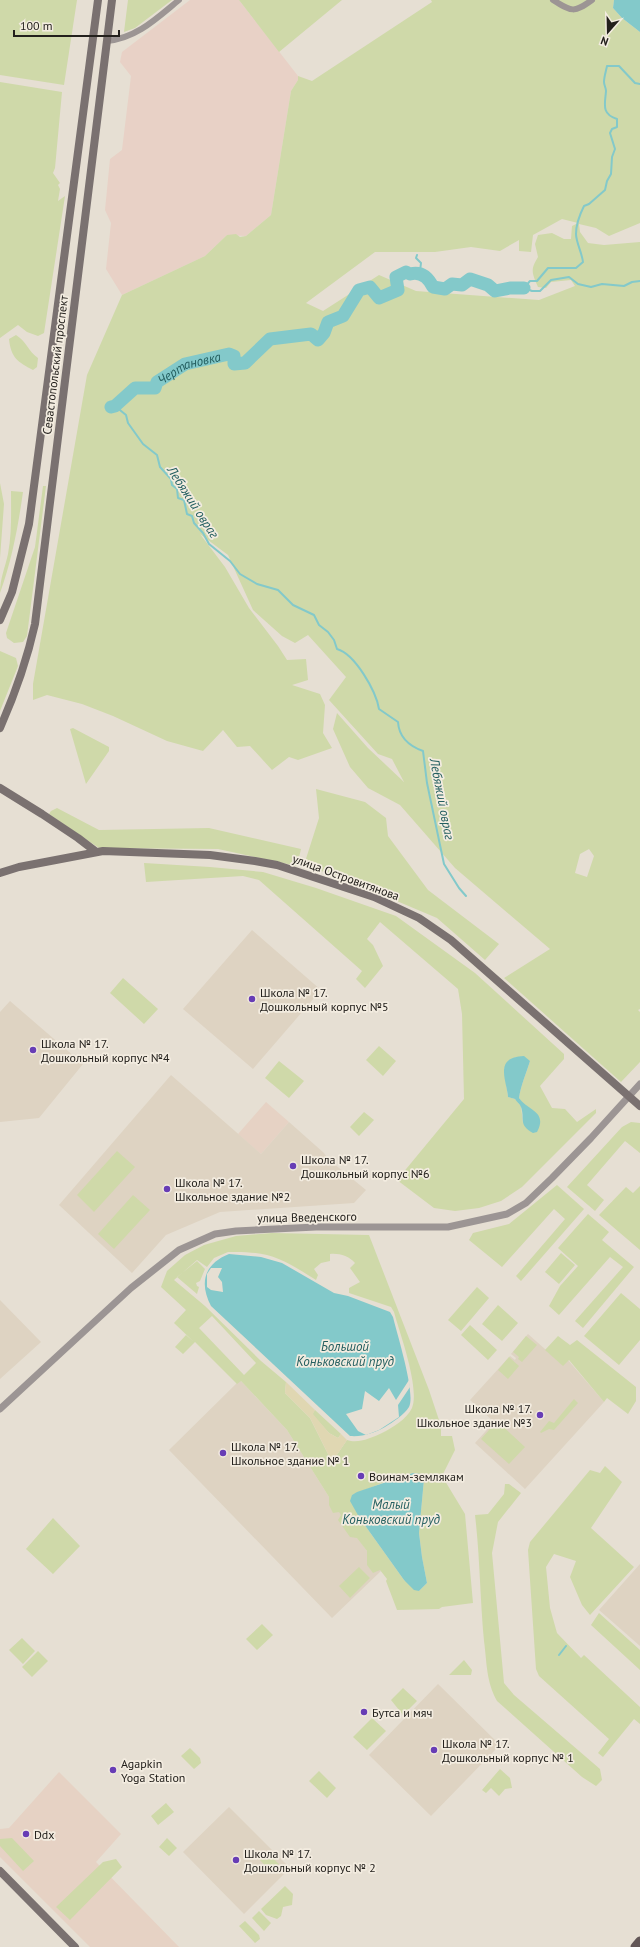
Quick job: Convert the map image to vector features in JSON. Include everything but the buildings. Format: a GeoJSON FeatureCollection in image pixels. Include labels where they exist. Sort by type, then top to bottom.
{"type":"FeatureCollection","features":[{"type":"Feature","properties":{"kind":"main road","name":"Севастопольский проспект"},"geometry":{"type":"LineString","coordinates":[[0,620],[12,592],[21,561],[29,524],[98,0]]}},
{"type":"Feature","properties":{"kind":"main road","name":"Севастопольский проспект"},"geometry":{"type":"LineString","coordinates":[[0,728],[17,687],[35,624],[112,0]]}},
{"type":"Feature","properties":{"kind":"main road"},"geometry":{"type":"LineString","coordinates":[[2,790],[42,814],[95,851]]}},
{"type":"Feature","properties":{"kind":"main road","name":"улица Островитянова"},"geometry":{"type":"LineString","coordinates":[[0,873],[19,867],[95,851],[170,852],[210,855],[277,865],[374,897],[413,915],[451,940],[640,1106]]}},
{"type":"Feature","properties":{"kind":"main road"},"geometry":{"type":"LineString","coordinates":[[0,1871],[75,1947]]}},
{"type":"Feature","properties":{"kind":"main road"},"geometry":{"type":"LineString","coordinates":[[635,1947],[640,1941]]}},
{"type":"Feature","properties":{"kind":"street"},"geometry":{"type":"LineString","coordinates":[[107,41],[120,40],[144,29],[179,0]]}},
{"type":"Feature","properties":{"kind":"street"},"geometry":{"type":"LineString","coordinates":[[553,0],[568,9],[578,10],[592,0]]}},
{"type":"Feature","properties":{"kind":"street","name":"улица Введенского"},"geometry":{"type":"LineString","coordinates":[[0,1409],[131,1288],[179,1250],[215,1234],[236,1230],[301,1227],[448,1227],[468,1224],[507,1214],[526,1202],[544,1185],[630,1097],[640,1084]]}},
{"type":"Feature","properties":{"kind":"shaded area"},"geometry":{"type":"Polygon","coordinates":[[[190,0],[239,0],[298,76],[298,80],[291,91],[271,215],[246,236],[227,235],[205,256],[122,295],[106,269],[111,223],[105,210],[110,159],[122,150],[131,76],[120,62],[122,52],[190,0]]]}},
{"type":"Feature","properties":{"kind":"shaded area","name":"Школа № 17. Дошкольный корпус №5"},"geometry":{"type":"Polygon","coordinates":[[[252,930],[321,990],[253,1069],[183,1009],[252,930]]]}},
{"type":"Feature","properties":{"kind":"shaded area","name":"Школа № 17. Дошкольный корпус №4"},"geometry":{"type":"Polygon","coordinates":[[[10,1001],[83,1064],[39,1118],[0,1122],[0,1012],[10,1001]]]}},
{"type":"Feature","properties":{"kind":"shaded area","name":"Школа № 17. Школьное здание №2"},"geometry":{"type":"Polygon","coordinates":[[[171,1075],[261,1154],[289,1122],[324,1153],[328,1159],[366,1190],[354,1203],[220,1212],[166,1235],[132,1273],[59,1205],[171,1075]]]}},
{"type":"Feature","properties":{"kind":"shaded area"},"geometry":{"type":"Polygon","coordinates":[[[266,1102],[289,1122],[261,1154],[238,1134],[266,1102]]]}},
{"type":"Feature","properties":{"kind":"shaded area"},"geometry":{"type":"Polygon","coordinates":[[[0,1300],[41,1342],[0,1379],[0,1300]]]}},
{"type":"Feature","properties":{"kind":"shaded area","name":"Школа № 17. Школьное здание №3"},"geometry":{"type":"Polygon","coordinates":[[[528,1334],[563,1365],[568,1360],[604,1402],[525,1489],[475,1443],[494,1422],[470,1400],[510,1356],[515,1360],[516,1358],[511,1354],[528,1334]]]}},
{"type":"Feature","properties":{"kind":"shaded area"},"geometry":{"type":"Polygon","coordinates":[[[240,1380],[287,1430],[329,1497],[381,1571],[332,1618],[169,1450],[240,1380]]]}},
{"type":"Feature","properties":{"kind":"shaded area"},"geometry":{"type":"Polygon","coordinates":[[[640,1564],[640,1646],[599,1610],[640,1564]]]}},
{"type":"Feature","properties":{"kind":"shaded area","name":"Школа № 17. Дошкольный корпус № 1"},"geometry":{"type":"Polygon","coordinates":[[[438,1684],[500,1745],[431,1816],[369,1755],[438,1684]]]}},
{"type":"Feature","properties":{"kind":"shaded area"},"geometry":{"type":"Polygon","coordinates":[[[59,1772],[121,1834],[96,1862],[179,1947],[90,1947],[0,1857],[0,1829],[9,1828],[59,1772]]]}},
{"type":"Feature","properties":{"kind":"shaded area","name":"Школа № 17. Дошкольный корпус № 2"},"geometry":{"type":"Polygon","coordinates":[[[229,1807],[290,1868],[244,1914],[183,1852],[229,1807]]]}},
{"type":"Feature","properties":{"kind":"green space"},"geometry":{"type":"Polygon","coordinates":[[[0,0],[77,0],[64,85],[0,75],[0,0]]]}},
{"type":"Feature","properties":{"kind":"green space"},"geometry":{"type":"Polygon","coordinates":[[[128,0],[172,0],[135,28],[124,32],[128,0]]]}},
{"type":"Feature","properties":{"kind":"green space"},"geometry":{"type":"Polygon","coordinates":[[[239,0],[342,0],[279,52],[239,0]]]}},
{"type":"Feature","properties":{"kind":"green space"},"geometry":{"type":"Polygon","coordinates":[[[431,0],[614,0],[613,8],[622,18],[640,32],[640,223],[609,236],[596,228],[579,224],[580,232],[588,243],[604,245],[640,242],[640,1009],[638,1010],[640,1012],[640,1062],[621,1082],[504,978],[550,949],[455,868],[400,805],[368,788],[350,767],[333,729],[337,713],[368,748],[404,782],[392,759],[378,754],[329,700],[346,677],[308,635],[295,643],[282,636],[253,610],[228,555],[200,534],[225,567],[249,608],[287,660],[306,659],[308,680],[292,685],[320,694],[325,705],[323,733],[332,748],[298,760],[289,757],[272,770],[250,746],[237,747],[223,730],[203,751],[167,741],[113,716],[82,704],[47,695],[33,700],[33,684],[87,375],[122,295],[205,256],[227,235],[236,234],[240,237],[246,236],[271,215],[291,91],[298,80],[298,76],[312,81],[432,2],[431,0]],[[562,219],[533,235],[531,252],[519,251],[519,240],[500,251],[471,247],[435,252],[375,252],[306,303],[323,311],[379,275],[416,291],[539,300],[575,286],[571,280],[551,282],[546,288],[538,287],[533,275],[534,265],[538,257],[535,244],[538,235],[552,233],[564,239],[571,239],[572,226],[578,223],[562,219]],[[589,849],[580,854],[575,873],[587,877],[594,856],[589,849]]]}},
{"type":"Feature","properties":{"kind":"green space"},"geometry":{"type":"Polygon","coordinates":[[[0,82],[62,92],[55,168],[53,173],[60,183],[58,185],[60,189],[58,201],[65,196],[44,333],[38,336],[27,332],[18,325],[0,338],[0,82]]]}},
{"type":"Feature","properties":{"kind":"green space"},"geometry":{"type":"Polygon","coordinates":[[[16,335],[38,358],[37,367],[33,370],[19,362],[11,351],[9,339],[16,335]]]}},
{"type":"Feature","properties":{"kind":"green space"},"geometry":{"type":"Polygon","coordinates":[[[0,483],[4,504],[0,558],[0,483]]]}},
{"type":"Feature","properties":{"kind":"green space"},"geometry":{"type":"Polygon","coordinates":[[[43,486],[46,486],[27,636],[23,642],[14,643],[7,638],[6,633],[35,547],[43,486]]]}},
{"type":"Feature","properties":{"kind":"green space"},"geometry":{"type":"Polygon","coordinates":[[[11,491],[23,492],[14,543],[0,593],[10,538],[11,491]]]}},
{"type":"Feature","properties":{"kind":"green space"},"geometry":{"type":"Polygon","coordinates":[[[0,651],[16,658],[18,666],[0,711],[0,651]]]}},
{"type":"Feature","properties":{"kind":"green space"},"geometry":{"type":"Polygon","coordinates":[[[73,728],[109,747],[109,751],[86,784],[70,729],[73,728]]]}},
{"type":"Feature","properties":{"kind":"green space"},"geometry":{"type":"Polygon","coordinates":[[[316,789],[365,802],[386,818],[388,836],[428,890],[499,944],[485,960],[437,918],[347,880],[304,865],[319,818],[316,789]]]}},
{"type":"Feature","properties":{"kind":"green space"},"geometry":{"type":"Polygon","coordinates":[[[57,808],[99,830],[209,828],[301,849],[297,866],[218,849],[99,848],[49,814],[57,808]]]}},
{"type":"Feature","properties":{"kind":"green space"},"geometry":{"type":"Polygon","coordinates":[[[144,863],[263,872],[316,888],[396,916],[475,973],[564,1054],[564,1059],[540,1086],[552,1108],[565,1109],[577,1122],[596,1109],[596,1113],[522,1187],[501,1201],[479,1208],[455,1211],[434,1208],[397,1180],[464,1099],[462,1014],[458,989],[380,922],[367,939],[373,945],[383,966],[365,988],[356,979],[362,971],[259,880],[243,876],[146,882],[144,863]],[[516,1057],[509,1061],[504,1069],[508,1097],[515,1099],[521,1106],[523,1123],[524,1106],[519,1098],[530,1061],[516,1057]]]}},
{"type":"Feature","properties":{"kind":"green space"},"geometry":{"type":"Polygon","coordinates":[[[123,978],[158,1009],[144,1024],[110,993],[123,978]]]}},
{"type":"Feature","properties":{"kind":"green space"},"geometry":{"type":"Polygon","coordinates":[[[379,1046],[396,1061],[383,1076],[366,1060],[379,1046]]]}},
{"type":"Feature","properties":{"kind":"green space"},"geometry":{"type":"Polygon","coordinates":[[[279,1061],[304,1081],[289,1098],[265,1078],[279,1061]]]}},
{"type":"Feature","properties":{"kind":"green space"},"geometry":{"type":"Polygon","coordinates":[[[364,1112],[374,1120],[359,1136],[350,1127],[364,1112]]]}},
{"type":"Feature","properties":{"kind":"green space"},"geometry":{"type":"Polygon","coordinates":[[[631,1122],[640,1123],[640,1153],[625,1141],[587,1185],[604,1200],[595,1211],[567,1187],[622,1127],[631,1122]]]}},
{"type":"Feature","properties":{"kind":"green space"},"geometry":{"type":"Polygon","coordinates":[[[117,1151],[135,1167],[94,1212],[77,1195],[117,1151]]]}},
{"type":"Feature","properties":{"kind":"green space"},"geometry":{"type":"Polygon","coordinates":[[[557,1185],[584,1209],[521,1281],[516,1276],[565,1219],[554,1209],[502,1267],[469,1240],[473,1233],[509,1224],[557,1185]]]}},
{"type":"Feature","properties":{"kind":"green space"},"geometry":{"type":"Polygon","coordinates":[[[640,1186],[640,1250],[599,1215],[626,1187],[633,1193],[640,1186]]]}},
{"type":"Feature","properties":{"kind":"green space"},"geometry":{"type":"Polygon","coordinates":[[[133,1195],[150,1210],[114,1249],[98,1234],[133,1195]]]}},
{"type":"Feature","properties":{"kind":"green space"},"geometry":{"type":"Polygon","coordinates":[[[588,1214],[609,1232],[602,1240],[634,1267],[583,1328],[575,1321],[623,1267],[610,1257],[559,1315],[549,1306],[560,1286],[578,1266],[558,1248],[588,1214]]]}},
{"type":"Feature","properties":{"kind":"green space"},"geometry":{"type":"Polygon","coordinates":[[[272,1233],[369,1235],[429,1390],[441,1426],[441,1436],[452,1436],[455,1450],[442,1476],[465,1514],[473,1603],[442,1607],[439,1609],[397,1610],[386,1581],[387,1579],[380,1570],[373,1573],[367,1565],[367,1551],[357,1538],[350,1537],[338,1520],[341,1515],[339,1512],[333,1513],[329,1505],[329,1497],[287,1430],[241,1381],[237,1384],[195,1342],[183,1354],[175,1347],[186,1335],[194,1342],[174,1323],[186,1310],[161,1287],[167,1271],[185,1255],[204,1245],[236,1236],[272,1233]],[[228,1252],[214,1258],[207,1267],[197,1260],[174,1280],[205,1306],[261,1361],[286,1382],[285,1393],[310,1418],[332,1462],[347,1440],[360,1441],[378,1435],[390,1429],[407,1416],[412,1408],[414,1399],[413,1388],[408,1361],[394,1312],[391,1307],[349,1293],[349,1288],[360,1282],[350,1268],[355,1263],[350,1258],[337,1254],[330,1254],[330,1261],[321,1263],[314,1269],[318,1275],[316,1280],[275,1257],[255,1253],[228,1252]],[[212,1316],[199,1328],[244,1375],[256,1363],[212,1316]],[[413,1473],[395,1478],[352,1495],[359,1517],[404,1580],[419,1591],[427,1583],[419,1533],[424,1479],[423,1476],[413,1473]]]}},
{"type":"Feature","properties":{"kind":"green space"},"geometry":{"type":"Polygon","coordinates":[[[561,1253],[575,1265],[559,1284],[545,1272],[561,1253]]]}},
{"type":"Feature","properties":{"kind":"green space"},"geometry":{"type":"Polygon","coordinates":[[[197,1261],[205,1269],[200,1281],[196,1283],[199,1287],[197,1294],[177,1277],[197,1261]]]}},
{"type":"Feature","properties":{"kind":"green space"},"geometry":{"type":"Polygon","coordinates":[[[477,1287],[489,1298],[461,1331],[448,1320],[477,1287]]]}},
{"type":"Feature","properties":{"kind":"green space"},"geometry":{"type":"Polygon","coordinates":[[[621,1293],[640,1309],[640,1340],[619,1365],[584,1336],[621,1293]]]}},
{"type":"Feature","properties":{"kind":"green space"},"geometry":{"type":"Polygon","coordinates":[[[498,1305],[518,1323],[502,1341],[482,1324],[498,1305]]]}},
{"type":"Feature","properties":{"kind":"green space"},"geometry":{"type":"Polygon","coordinates":[[[470,1325],[497,1350],[488,1360],[461,1335],[470,1325]]]}},
{"type":"Feature","properties":{"kind":"green space"},"geometry":{"type":"Polygon","coordinates":[[[526,1336],[537,1345],[522,1362],[513,1352],[526,1336]]]}},
{"type":"Feature","properties":{"kind":"green space"},"geometry":{"type":"Polygon","coordinates":[[[558,1336],[570,1345],[577,1340],[636,1387],[636,1401],[628,1414],[607,1398],[604,1402],[569,1360],[563,1366],[545,1350],[558,1336]]]}},
{"type":"Feature","properties":{"kind":"green space"},"geometry":{"type":"Polygon","coordinates":[[[509,1357],[519,1366],[508,1379],[498,1370],[509,1357]]]}},
{"type":"Feature","properties":{"kind":"green space"},"geometry":{"type":"Polygon","coordinates":[[[574,1399],[578,1403],[554,1430],[549,1429],[541,1433],[540,1432],[549,1421],[554,1423],[574,1399]]]}},
{"type":"Feature","properties":{"kind":"green space"},"geometry":{"type":"Polygon","coordinates":[[[315,1410],[341,1434],[338,1438],[329,1433],[312,1414],[315,1410]]]}},
{"type":"Feature","properties":{"kind":"green space"},"geometry":{"type":"Polygon","coordinates":[[[497,1421],[525,1447],[509,1464],[481,1439],[497,1421]]]}},
{"type":"Feature","properties":{"kind":"green space"},"geometry":{"type":"Polygon","coordinates":[[[605,1466],[622,1482],[591,1528],[634,1567],[590,1615],[582,1605],[570,1577],[576,1561],[554,1554],[546,1567],[550,1608],[557,1633],[581,1658],[584,1655],[640,1707],[640,1724],[634,1719],[603,1757],[598,1753],[609,1739],[539,1676],[536,1669],[528,1550],[530,1542],[590,1470],[600,1473],[605,1466]]]}},
{"type":"Feature","properties":{"kind":"green space"},"geometry":{"type":"Polygon","coordinates":[[[505,1484],[509,1484],[521,1493],[498,1522],[492,1553],[504,1683],[514,1695],[600,1769],[602,1780],[596,1786],[582,1777],[497,1701],[493,1694],[488,1672],[484,1641],[475,1515],[488,1514],[504,1494],[505,1484]]]}},
{"type":"Feature","properties":{"kind":"green space"},"geometry":{"type":"Polygon","coordinates":[[[53,1518],[80,1546],[53,1574],[26,1549],[53,1518]]]}},
{"type":"Feature","properties":{"kind":"green space"},"geometry":{"type":"Polygon","coordinates":[[[359,1567],[370,1578],[350,1598],[339,1586],[359,1567]]]}},
{"type":"Feature","properties":{"kind":"green space"},"geometry":{"type":"Polygon","coordinates":[[[599,1613],[640,1650],[640,1670],[591,1625],[599,1613]]]}},
{"type":"Feature","properties":{"kind":"green space"},"geometry":{"type":"Polygon","coordinates":[[[262,1624],[273,1635],[257,1650],[246,1639],[262,1624]]]}},
{"type":"Feature","properties":{"kind":"green space"},"geometry":{"type":"Polygon","coordinates":[[[22,1638],[35,1651],[23,1664],[9,1650],[22,1638]]]}},
{"type":"Feature","properties":{"kind":"green space"},"geometry":{"type":"Polygon","coordinates":[[[38,1651],[48,1661],[32,1677],[22,1667],[38,1651]]]}},
{"type":"Feature","properties":{"kind":"green space"},"geometry":{"type":"Polygon","coordinates":[[[464,1660],[472,1670],[471,1675],[449,1675],[464,1660]]]}},
{"type":"Feature","properties":{"kind":"green space"},"geometry":{"type":"Polygon","coordinates":[[[403,1688],[417,1701],[403,1715],[391,1700],[403,1688]]]}},
{"type":"Feature","properties":{"kind":"green space"},"geometry":{"type":"Polygon","coordinates":[[[372,1718],[386,1731],[367,1750],[353,1737],[372,1718]]]}},
{"type":"Feature","properties":{"kind":"green space"},"geometry":{"type":"Polygon","coordinates":[[[190,1748],[200,1758],[201,1763],[194,1769],[181,1756],[190,1748]]]}},
{"type":"Feature","properties":{"kind":"green space"},"geometry":{"type":"Polygon","coordinates":[[[500,1769],[510,1778],[512,1788],[505,1789],[499,1796],[491,1788],[486,1793],[482,1790],[500,1769]]]}},
{"type":"Feature","properties":{"kind":"green space"},"geometry":{"type":"Polygon","coordinates":[[[319,1771],[336,1788],[327,1798],[309,1781],[319,1771]]]}},
{"type":"Feature","properties":{"kind":"green space"},"geometry":{"type":"Polygon","coordinates":[[[166,1803],[174,1812],[158,1825],[151,1816],[166,1803]]]}},
{"type":"Feature","properties":{"kind":"green space"},"geometry":{"type":"Polygon","coordinates":[[[12,1838],[34,1861],[23,1871],[0,1846],[0,1839],[12,1838]]]}},
{"type":"Feature","properties":{"kind":"green space"},"geometry":{"type":"Polygon","coordinates":[[[167,1838],[177,1848],[169,1856],[159,1847],[167,1838]]]}},
{"type":"Feature","properties":{"kind":"green space"},"geometry":{"type":"Polygon","coordinates":[[[266,1852],[279,1864],[271,1872],[259,1859],[266,1852]]]}},
{"type":"Feature","properties":{"kind":"green space"},"geometry":{"type":"Polygon","coordinates":[[[116,1859],[122,1867],[70,1920],[56,1907],[103,1862],[116,1859]]]}},
{"type":"Feature","properties":{"kind":"green space"},"geometry":{"type":"Polygon","coordinates":[[[285,1886],[293,1894],[292,1905],[283,1907],[281,1916],[277,1919],[266,1915],[261,1909],[285,1886]]]}},
{"type":"Feature","properties":{"kind":"green space"},"geometry":{"type":"Polygon","coordinates":[[[259,1911],[271,1923],[264,1931],[252,1918],[259,1911]]]}},
{"type":"Feature","properties":{"kind":"green space"},"geometry":{"type":"Polygon","coordinates":[[[245,1921],[259,1935],[260,1939],[255,1943],[239,1926],[245,1921]]]}},
{"type":"Feature","properties":{"kind":"sand"},"geometry":{"type":"Polygon","coordinates":[[[286,1382],[315,1410],[313,1414],[329,1433],[338,1438],[341,1434],[347,1440],[332,1462],[310,1418],[285,1393],[286,1382]]]}},
{"type":"Feature","properties":{"kind":"water"},"geometry":{"type":"Polygon","coordinates":[[[614,0],[640,0],[640,32],[622,18],[613,8],[614,0]]]}},
{"type":"Feature","properties":{"kind":"water"},"geometry":{"type":"Polygon","coordinates":[[[524,1056],[530,1061],[519,1098],[539,1115],[540,1125],[537,1132],[533,1133],[525,1127],[520,1105],[515,1099],[508,1097],[504,1077],[505,1065],[508,1061],[514,1057],[524,1056]]]}},
{"type":"Feature","properties":{"kind":"water","name":"Большой Коньковский пруд"},"geometry":{"type":"Polygon","coordinates":[[[229,1254],[261,1257],[282,1263],[334,1293],[348,1296],[390,1312],[393,1317],[408,1377],[410,1400],[407,1410],[395,1421],[377,1431],[364,1435],[350,1436],[211,1306],[205,1290],[206,1275],[214,1263],[229,1254]]]}},
{"type":"Feature","properties":{"kind":"water","name":"Малый Коньковский пруд"},"geometry":{"type":"Polygon","coordinates":[[[413,1473],[421,1474],[424,1479],[419,1533],[427,1583],[419,1591],[414,1590],[404,1580],[359,1517],[350,1501],[352,1495],[357,1492],[413,1473]]]}},
{"type":"Feature","properties":{"kind":"pier"},"geometry":{"type":"Polygon","coordinates":[[[211,1268],[222,1268],[218,1277],[222,1282],[223,1292],[211,1290],[207,1287],[207,1274],[211,1268]]]}},
{"type":"Feature","properties":{"kind":"pier"},"geometry":{"type":"Polygon","coordinates":[[[409,1380],[410,1387],[398,1405],[399,1417],[379,1430],[366,1435],[358,1431],[346,1414],[362,1409],[365,1391],[379,1401],[389,1388],[396,1400],[409,1380]]]}},
{"type":"Feature","properties":{"kind":"waterway"},"geometry":{"type":"LineString","coordinates":[[640,84],[635,83],[619,66],[607,66],[604,82],[606,91],[605,108],[608,114],[617,119],[617,127],[612,129],[610,133],[615,149],[612,157],[611,174],[607,181],[605,190],[589,204],[584,206],[578,220],[576,237],[583,262],[576,268],[548,268],[537,281],[530,281],[524,288],[532,291],[540,291],[551,280],[569,277],[578,284],[591,287],[602,284],[624,286],[632,282],[640,281]]}},
{"type":"Feature","properties":{"kind":"waterway"},"geometry":{"type":"LineString","coordinates":[[415,273],[420,271],[421,263],[416,258],[417,255]]}},
{"type":"Feature","properties":{"kind":"waterway","name":"Чертановка"},"geometry":{"type":"LineString","coordinates":[[111,407],[115,406],[135,388],[155,388],[157,382],[185,364],[229,354],[234,356],[234,364],[245,363],[270,339],[311,334],[318,340],[324,333],[328,322],[343,316],[359,290],[370,287],[379,298],[398,290],[396,277],[406,272],[410,274],[421,274],[429,280],[433,287],[445,289],[452,284],[462,285],[470,279],[488,285],[495,291],[510,288],[524,288]]}},
{"type":"Feature","properties":{"kind":"waterway","name":"Лебяжий овраг"},"geometry":{"type":"LineString","coordinates":[[115,406],[126,415],[128,423],[143,444],[157,455],[160,467],[171,479],[172,485],[177,489],[178,498],[184,500],[187,514],[192,516],[194,523],[203,533],[209,544],[230,561],[240,574],[257,584],[278,590],[293,605],[314,615],[319,625],[328,632],[334,640],[337,649],[344,652],[351,658],[364,674],[374,693],[379,709],[398,722],[400,733],[409,744],[423,751],[427,783],[444,864],[459,888],[466,896]]}},
{"type":"Feature","properties":{"kind":"waterway"},"geometry":{"type":"LineString","coordinates":[[559,1655],[566,1646]]}},
{"type":"Feature","properties":{"kind":"place","name":"Школа № 17. Дошкольный корпус №5"},"geometry":{"type":"Point","coordinates":[252,999]}},
{"type":"Feature","properties":{"kind":"place","name":"Школа № 17. Дошкольный корпус №4"},"geometry":{"type":"Point","coordinates":[33,1050]}},
{"type":"Feature","properties":{"kind":"place","name":"Школа № 17. Дошкольный корпус №6"},"geometry":{"type":"Point","coordinates":[293,1166]}},
{"type":"Feature","properties":{"kind":"place","name":"Школа № 17. Школьное здание №2"},"geometry":{"type":"Point","coordinates":[167,1189]}},
{"type":"Feature","properties":{"kind":"place","name":"Школа № 17. Школьное здание №3"},"geometry":{"type":"Point","coordinates":[540,1415]}},
{"type":"Feature","properties":{"kind":"place","name":"Школа № 17. Школьное здание № 1"},"geometry":{"type":"Point","coordinates":[223,1453]}},
{"type":"Feature","properties":{"kind":"place","name":"Воинам-землякам"},"geometry":{"type":"Point","coordinates":[361,1476]}},
{"type":"Feature","properties":{"kind":"place","name":"Бутса и мяч"},"geometry":{"type":"Point","coordinates":[364,1712]}},
{"type":"Feature","properties":{"kind":"place","name":"Школа № 17. Дошкольный корпус № 1"},"geometry":{"type":"Point","coordinates":[434,1750]}},
{"type":"Feature","properties":{"kind":"place","name":"Agapkin Yoga Station"},"geometry":{"type":"Point","coordinates":[113,1770]}},
{"type":"Feature","properties":{"kind":"place","name":"Ddx"},"geometry":{"type":"Point","coordinates":[26,1834]}},
{"type":"Feature","properties":{"kind":"place","name":"Школа № 17. Дошкольный корпус № 2"},"geometry":{"type":"Point","coordinates":[236,1860]}}]}
